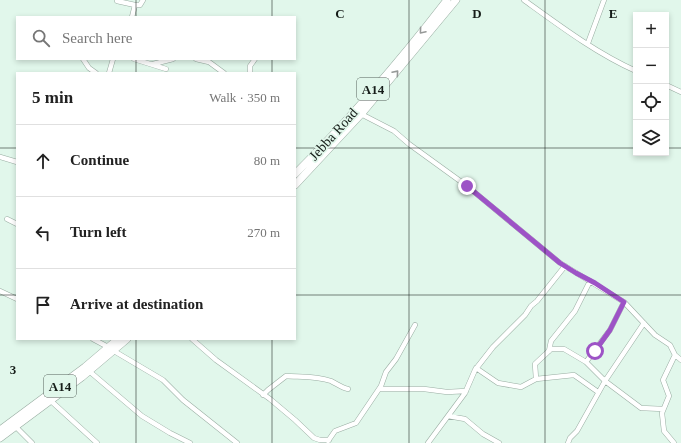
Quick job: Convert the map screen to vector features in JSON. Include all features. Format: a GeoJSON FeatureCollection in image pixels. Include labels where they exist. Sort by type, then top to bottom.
{"type":"FeatureCollection","features":[{"type":"Feature","properties":{"kind":"highway","name":"Jebba Road"},"geometry":{"type":"LineString","coordinates":[[296,173],[321,148],[363,101],[447,0]]}},
{"type":"Feature","properties":{"kind":"highway"},"geometry":{"type":"LineString","coordinates":[[296,184],[361,114],[456,0]]}},
{"type":"Feature","properties":{"kind":"highway","name":"A14"},"geometry":{"type":"LineString","coordinates":[[1,427],[46,397],[111,349],[117,340]]}},
{"type":"Feature","properties":{"kind":"highway"},"geometry":{"type":"LineString","coordinates":[[0,438],[89,371],[111,349],[126,340]]}},
{"type":"Feature","properties":{"kind":"street"},"geometry":{"type":"LineString","coordinates":[[117,0],[135,5],[140,5],[144,0]]}},
{"type":"Feature","properties":{"kind":"street"},"geometry":{"type":"LineString","coordinates":[[524,0],[561,26],[621,64],[633,70]]}},
{"type":"Feature","properties":{"kind":"street"},"geometry":{"type":"LineString","coordinates":[[588,43],[604,0]]}},
{"type":"Feature","properties":{"kind":"street"},"geometry":{"type":"LineString","coordinates":[[132,16],[135,5]]}},
{"type":"Feature","properties":{"kind":"street"},"geometry":{"type":"LineString","coordinates":[[84,60],[89,68],[95,72]]}},
{"type":"Feature","properties":{"kind":"street"},"geometry":{"type":"LineString","coordinates":[[109,72],[113,60]]}},
{"type":"Feature","properties":{"kind":"street"},"geometry":{"type":"LineString","coordinates":[[137,60],[166,69]]}},
{"type":"Feature","properties":{"kind":"street"},"geometry":{"type":"LineString","coordinates":[[152,65],[170,60]]}},
{"type":"Feature","properties":{"kind":"street"},"geometry":{"type":"LineString","coordinates":[[201,60],[210,62],[223,72]]}},
{"type":"Feature","properties":{"kind":"street"},"geometry":{"type":"LineString","coordinates":[[250,72],[250,66],[254,60]]}},
{"type":"Feature","properties":{"kind":"street"},"geometry":{"type":"LineString","coordinates":[[669,86],[681,92]]}},
{"type":"Feature","properties":{"kind":"street"},"geometry":{"type":"LineString","coordinates":[[361,114],[394,131],[409,144],[467,186],[565,266],[624,302],[655,335],[670,345],[675,355],[681,360]]}},
{"type":"Feature","properties":{"kind":"street"},"geometry":{"type":"LineString","coordinates":[[0,157],[16,162]]}},
{"type":"Feature","properties":{"kind":"street"},"geometry":{"type":"LineString","coordinates":[[6,219],[16,224]]}},
{"type":"Feature","properties":{"kind":"street"},"geometry":{"type":"LineString","coordinates":[[428,443],[466,391],[476,368],[537,301],[565,266]]}},
{"type":"Feature","properties":{"kind":"street"},"geometry":{"type":"LineString","coordinates":[[549,351],[551,341],[575,311],[590,281]]}},
{"type":"Feature","properties":{"kind":"street"},"geometry":{"type":"LineString","coordinates":[[0,291],[16,299]]}},
{"type":"Feature","properties":{"kind":"street"},"geometry":{"type":"LineString","coordinates":[[586,362],[610,330],[624,302]]}},
{"type":"Feature","properties":{"kind":"street"},"geometry":{"type":"LineString","coordinates":[[568,443],[570,438],[577,432],[598,392],[644,323]]}},
{"type":"Feature","properties":{"kind":"street"},"geometry":{"type":"LineString","coordinates":[[193,340],[216,360],[263,394],[295,420],[314,438],[328,442],[335,431],[356,423],[380,389],[386,372],[396,359],[414,325]]}},
{"type":"Feature","properties":{"kind":"street"},"geometry":{"type":"LineString","coordinates":[[95,340],[163,380],[183,400],[237,443]]}},
{"type":"Feature","properties":{"kind":"street"},"geometry":{"type":"LineString","coordinates":[[536,379],[535,364],[551,349],[564,349],[586,362],[605,381],[641,408],[663,409]]}},
{"type":"Feature","properties":{"kind":"street"},"geometry":{"type":"LineString","coordinates":[[674,443],[664,430],[662,414],[669,396],[663,380],[675,355]]}},
{"type":"Feature","properties":{"kind":"street"},"geometry":{"type":"LineString","coordinates":[[476,368],[498,383],[521,387],[536,379],[574,375],[598,392]]}},
{"type":"Feature","properties":{"kind":"street"},"geometry":{"type":"LineString","coordinates":[[89,371],[142,416],[190,443]]}},
{"type":"Feature","properties":{"kind":"street"},"geometry":{"type":"LineString","coordinates":[[263,394],[286,376],[312,377],[331,382],[348,389]]}},
{"type":"Feature","properties":{"kind":"street"},"geometry":{"type":"LineString","coordinates":[[380,389],[424,389],[446,392],[466,391]]}},
{"type":"Feature","properties":{"kind":"street"},"geometry":{"type":"LineString","coordinates":[[51,401],[97,443]]}},
{"type":"Feature","properties":{"kind":"street"},"geometry":{"type":"LineString","coordinates":[[448,416],[465,419],[483,434],[499,443]]}},
{"type":"Feature","properties":{"kind":"street"},"geometry":{"type":"LineString","coordinates":[[16,427],[32,443]]}},
{"type":"Feature","properties":{"kind":"route"},"geometry":{"type":"LineString","coordinates":[[467,186],[560,263],[624,302],[610,330],[595,351]]}}]}
